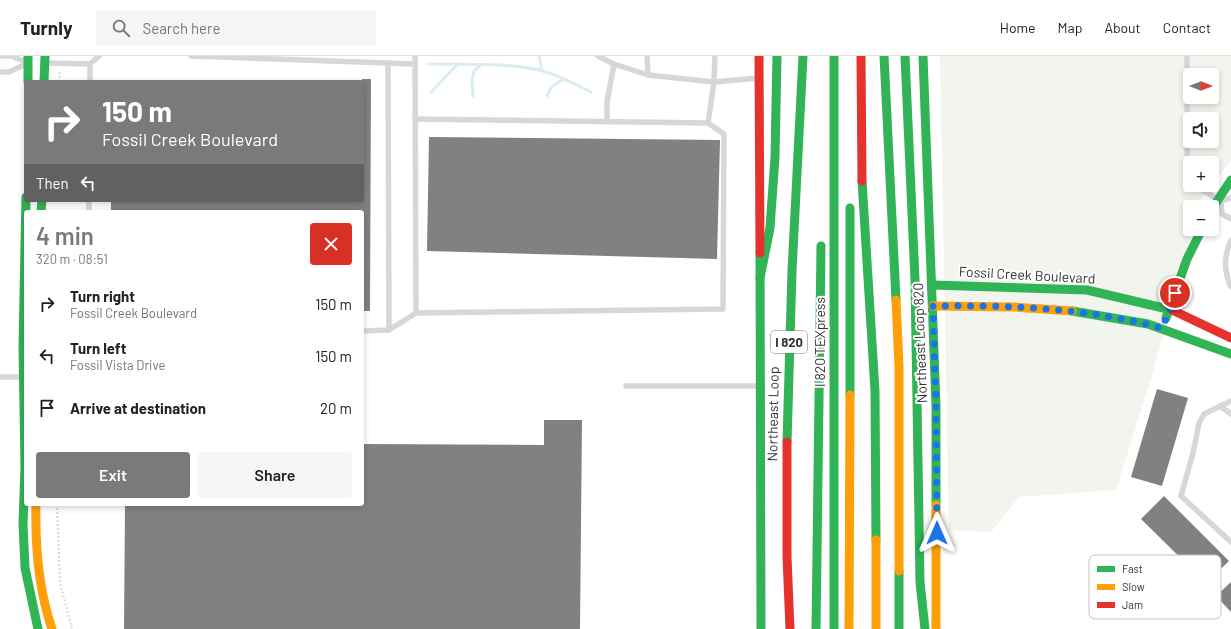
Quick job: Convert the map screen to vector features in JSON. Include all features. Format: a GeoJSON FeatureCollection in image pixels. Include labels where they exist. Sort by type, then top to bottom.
{"type":"FeatureCollection","features":[{"type":"Feature","properties":{"kind":"main road"},"geometry":{"type":"LineString","coordinates":[[759,56],[758,228],[760,278],[760,629]]}},
{"type":"Feature","properties":{"kind":"main road"},"geometry":{"type":"LineString","coordinates":[[760,278],[770,228],[775,157],[777,56]]}},
{"type":"Feature","properties":{"kind":"main road","name":"Northeast Loop"},"geometry":{"type":"LineString","coordinates":[[790,629],[786,524],[786,448],[790,296],[803,56]]}},
{"type":"Feature","properties":{"kind":"main road","name":"I 820 TEXpress"},"geometry":{"type":"LineString","coordinates":[[834,56],[834,629]]}},
{"type":"Feature","properties":{"kind":"main road"},"geometry":{"type":"LineString","coordinates":[[861,56],[862,202],[876,391],[876,629]]}},
{"type":"Feature","properties":{"kind":"main road"},"geometry":{"type":"LineString","coordinates":[[884,56],[899,367],[899,629]]}},
{"type":"Feature","properties":{"kind":"main road"},"geometry":{"type":"LineString","coordinates":[[906,56],[915,280],[920,582],[925,629]]}},
{"type":"Feature","properties":{"kind":"main road","name":"Northeast Loop 820"},"geometry":{"type":"LineString","coordinates":[[923,56],[936,414],[936,629]]}},
{"type":"Feature","properties":{"kind":"main road"},"geometry":{"type":"LineString","coordinates":[[28,80],[28,60],[45,59],[44,80]]}},
{"type":"Feature","properties":{"kind":"main road"},"geometry":{"type":"LineString","coordinates":[[824,178],[834,151]]}},
{"type":"Feature","properties":{"kind":"main road"},"geometry":{"type":"LineString","coordinates":[[1219,200],[1231,180]]}},
{"type":"Feature","properties":{"kind":"main road"},"geometry":{"type":"LineString","coordinates":[[849,629],[850,202]]}},
{"type":"Feature","properties":{"kind":"main road"},"geometry":{"type":"LineString","coordinates":[[1162,328],[1187,259],[1198,236]]}},
{"type":"Feature","properties":{"kind":"main road"},"geometry":{"type":"LineString","coordinates":[[816,629],[818,330],[821,238]]}},
{"type":"Feature","properties":{"kind":"main road","name":"Fossil Creek Boulevard"},"geometry":{"type":"LineString","coordinates":[[932,285],[1087,290],[1170,309],[1231,338]]}},
{"type":"Feature","properties":{"kind":"main road"},"geometry":{"type":"LineString","coordinates":[[1031,287],[1031,308]]}},
{"type":"Feature","properties":{"kind":"main road"},"geometry":{"type":"LineString","coordinates":[[933,306],[1007,306],[1082,312],[1115,317],[1162,328],[1231,354]]}},
{"type":"Feature","properties":{"kind":"main road"},"geometry":{"type":"LineString","coordinates":[[24,496],[23,524],[25,568],[38,629]]}},
{"type":"Feature","properties":{"kind":"main road"},"geometry":{"type":"LineString","coordinates":[[36,506],[37,564],[52,629]]}},
{"type":"Feature","properties":{"kind":"lane"},"geometry":{"type":"LineString","coordinates":[[0,56],[10,56],[28,60]]}},
{"type":"Feature","properties":{"kind":"lane"},"geometry":{"type":"LineString","coordinates":[[45,59],[90,64],[99,56]]}},
{"type":"Feature","properties":{"kind":"lane"},"geometry":{"type":"LineString","coordinates":[[191,56],[415,64]]}},
{"type":"Feature","properties":{"kind":"lane"},"geometry":{"type":"LineString","coordinates":[[416,56],[416,313]]}},
{"type":"Feature","properties":{"kind":"lane"},"geometry":{"type":"LineString","coordinates":[[598,56],[614,64],[648,75],[714,82],[759,78]]}},
{"type":"Feature","properties":{"kind":"lane"},"geometry":{"type":"LineString","coordinates":[[647,56],[648,75]]}},
{"type":"Feature","properties":{"kind":"lane"},"geometry":{"type":"LineString","coordinates":[[708,123],[714,82],[715,56]]}},
{"type":"Feature","properties":{"kind":"lane"},"geometry":{"type":"LineString","coordinates":[[1187,56],[1187,156]]}},
{"type":"Feature","properties":{"kind":"lane"},"geometry":{"type":"LineString","coordinates":[[0,72],[9,72],[28,60]]}},
{"type":"Feature","properties":{"kind":"lane"},"geometry":{"type":"LineString","coordinates":[[388,63],[389,330]]}},
{"type":"Feature","properties":{"kind":"lane"},"geometry":{"type":"LineString","coordinates":[[90,64],[90,80]]}},
{"type":"Feature","properties":{"kind":"lane"},"geometry":{"type":"LineString","coordinates":[[607,121],[607,102],[614,64]]}},
{"type":"Feature","properties":{"kind":"lane"},"geometry":{"type":"LineString","coordinates":[[364,331],[389,330],[416,313],[723,309],[724,134],[708,123],[415,119]]}},
{"type":"Feature","properties":{"kind":"lane"},"geometry":{"type":"LineString","coordinates":[[1205,192],[1219,200],[1231,198]]}},
{"type":"Feature","properties":{"kind":"lane"},"geometry":{"type":"LineString","coordinates":[[1219,200],[1222,214],[1231,220]]}},
{"type":"Feature","properties":{"kind":"lane"},"geometry":{"type":"LineString","coordinates":[[1231,240],[1226,262],[1226,277],[1231,287]]}},
{"type":"Feature","properties":{"kind":"lane"},"geometry":{"type":"LineString","coordinates":[[0,377],[24,378]]}},
{"type":"Feature","properties":{"kind":"lane"},"geometry":{"type":"LineString","coordinates":[[626,386],[760,386]]}},
{"type":"Feature","properties":{"kind":"lane"},"geometry":{"type":"LineString","coordinates":[[1231,401],[1204,414],[1199,423],[1193,453],[1181,496],[1231,542]]}},
{"type":"Feature","properties":{"kind":"lane"},"geometry":{"type":"LineString","coordinates":[[1220,406],[1231,414]]}},
{"type":"Feature","properties":{"kind":"path"},"geometry":{"type":"LineString","coordinates":[[57,506],[60,583],[72,629]]}},
{"type":"Feature","properties":{"kind":"shaded area"},"geometry":{"type":"Polygon","coordinates":[[[940,56],[1231,56],[1231,160],[1219,176],[1219,156],[1183,156],[1183,192],[1207,192],[1201,200],[1183,200],[1183,236],[1190,236],[1152,376],[1116,490],[1019,497],[991,532],[949,530],[940,56]]]}},
{"type":"Feature","properties":{"kind":"building"},"geometry":{"type":"Polygon","coordinates":[[[371,79],[370,311],[364,311],[364,210],[111,210],[111,202],[364,202],[364,80],[362,80],[371,79]]]}},
{"type":"Feature","properties":{"kind":"building"},"geometry":{"type":"Polygon","coordinates":[[[429,137],[720,140],[717,259],[427,251],[429,137]]]}},
{"type":"Feature","properties":{"kind":"building"},"geometry":{"type":"Polygon","coordinates":[[[1157,389],[1188,398],[1162,486],[1131,477],[1157,389]]]}},
{"type":"Feature","properties":{"kind":"building"},"geometry":{"type":"Polygon","coordinates":[[[544,420],[582,420],[580,629],[124,629],[125,506],[364,506],[364,444],[544,445],[544,420]]]}},
{"type":"Feature","properties":{"kind":"building"},"geometry":{"type":"Polygon","coordinates":[[[1164,496],[1229,561],[1221,569],[1221,555],[1178,555],[1141,519],[1164,496]]]}},
{"type":"Feature","properties":{"kind":"building"},"geometry":{"type":"Polygon","coordinates":[[[1231,582],[1231,612],[1221,601],[1221,591],[1231,582]]]}},
{"type":"Feature","properties":{"kind":"waterway"},"geometry":{"type":"LineString","coordinates":[[539,56],[542,71]]}},
{"type":"Feature","properties":{"kind":"waterway"},"geometry":{"type":"LineString","coordinates":[[428,64],[486,64],[530,68],[555,75],[591,92]]}},
{"type":"Feature","properties":{"kind":"waterway"},"geometry":{"type":"LineString","coordinates":[[431,92],[457,65]]}},
{"type":"Feature","properties":{"kind":"waterway"},"geometry":{"type":"LineString","coordinates":[[473,96],[472,80],[474,71],[481,65]]}},
{"type":"Feature","properties":{"kind":"waterway"},"geometry":{"type":"LineString","coordinates":[[547,96],[554,85],[566,79]]}},
{"type":"Feature","properties":{"kind":"traffic: fast"},"geometry":{"type":"LineString","coordinates":[[28,56],[28,80]]}},
{"type":"Feature","properties":{"kind":"traffic: fast"},"geometry":{"type":"LineString","coordinates":[[44,80],[45,56]]}},
{"type":"Feature","properties":{"kind":"traffic: fast"},"geometry":{"type":"LineString","coordinates":[[760,278],[770,228],[775,157],[777,56]]}},
{"type":"Feature","properties":{"kind":"traffic: fast"},"geometry":{"type":"LineString","coordinates":[[787,442],[792,271],[803,56]]}},
{"type":"Feature","properties":{"kind":"traffic: fast"},"geometry":{"type":"LineString","coordinates":[[834,56],[834,629]]}},
{"type":"Feature","properties":{"kind":"traffic: fast"},"geometry":{"type":"LineString","coordinates":[[884,56],[896,300]]}},
{"type":"Feature","properties":{"kind":"traffic: fast"},"geometry":{"type":"LineString","coordinates":[[905,56],[915,280],[920,582],[925,629]]}},
{"type":"Feature","properties":{"kind":"traffic: fast"},"geometry":{"type":"LineString","coordinates":[[923,56],[936,406],[936,505]]}},
{"type":"Feature","properties":{"kind":"traffic: fast"},"geometry":{"type":"LineString","coordinates":[[1218,200],[1231,180]]}},
{"type":"Feature","properties":{"kind":"traffic: fast"},"geometry":{"type":"LineString","coordinates":[[862,181],[875,391],[876,540]]}},
{"type":"Feature","properties":{"kind":"traffic: fast"},"geometry":{"type":"LineString","coordinates":[[26,202],[26,210]]}},
{"type":"Feature","properties":{"kind":"traffic: fast"},"geometry":{"type":"LineString","coordinates":[[41,210],[42,202]]}},
{"type":"Feature","properties":{"kind":"traffic: fast"},"geometry":{"type":"LineString","coordinates":[[850,208],[850,395]]}},
{"type":"Feature","properties":{"kind":"traffic: fast"},"geometry":{"type":"LineString","coordinates":[[1166,318],[1187,259],[1198,236]]}},
{"type":"Feature","properties":{"kind":"traffic: fast"},"geometry":{"type":"LineString","coordinates":[[816,629],[821,246]]}},
{"type":"Feature","properties":{"kind":"traffic: fast"},"geometry":{"type":"LineString","coordinates":[[760,253],[761,629]]}},
{"type":"Feature","properties":{"kind":"traffic: fast"},"geometry":{"type":"LineString","coordinates":[[933,285],[1087,290],[1172,310]]}},
{"type":"Feature","properties":{"kind":"traffic: fast"},"geometry":{"type":"LineString","coordinates":[[24,297],[24,407]]}},
{"type":"Feature","properties":{"kind":"traffic: fast"},"geometry":{"type":"LineString","coordinates":[[1072,311],[1148,324],[1231,354]]}},
{"type":"Feature","properties":{"kind":"traffic: fast"},"geometry":{"type":"LineString","coordinates":[[24,496],[23,524],[25,568],[38,629]]}},
{"type":"Feature","properties":{"kind":"traffic: fast"},"geometry":{"type":"LineString","coordinates":[[899,571],[899,629]]}},
{"type":"Feature","properties":{"kind":"traffic: slow"},"geometry":{"type":"LineString","coordinates":[[896,300],[899,367],[899,571]]}},
{"type":"Feature","properties":{"kind":"traffic: slow"},"geometry":{"type":"LineString","coordinates":[[933,306],[1014,307],[1072,311]]}},
{"type":"Feature","properties":{"kind":"traffic: slow"},"geometry":{"type":"LineString","coordinates":[[849,629],[850,395]]}},
{"type":"Feature","properties":{"kind":"traffic: slow"},"geometry":{"type":"LineString","coordinates":[[936,505],[936,629]]}},
{"type":"Feature","properties":{"kind":"traffic: slow"},"geometry":{"type":"LineString","coordinates":[[36,506],[38,567],[43,598],[52,629]]}},
{"type":"Feature","properties":{"kind":"traffic: slow"},"geometry":{"type":"LineString","coordinates":[[876,540],[876,629]]}},
{"type":"Feature","properties":{"kind":"traffic: jam"},"geometry":{"type":"LineString","coordinates":[[759,56],[760,253]]}},
{"type":"Feature","properties":{"kind":"traffic: jam"},"geometry":{"type":"LineString","coordinates":[[861,56],[862,181]]}},
{"type":"Feature","properties":{"kind":"traffic: jam"},"geometry":{"type":"LineString","coordinates":[[1172,310],[1231,338]]}},
{"type":"Feature","properties":{"kind":"traffic: jam"},"geometry":{"type":"LineString","coordinates":[[787,442],[787,557],[790,629]]}},
{"type":"Feature","properties":{"kind":"route"},"geometry":{"type":"LineString","coordinates":[[937,533],[936,406],[933,306],[1007,306],[1082,312],[1115,317],[1162,328],[1175,293]]}}]}
